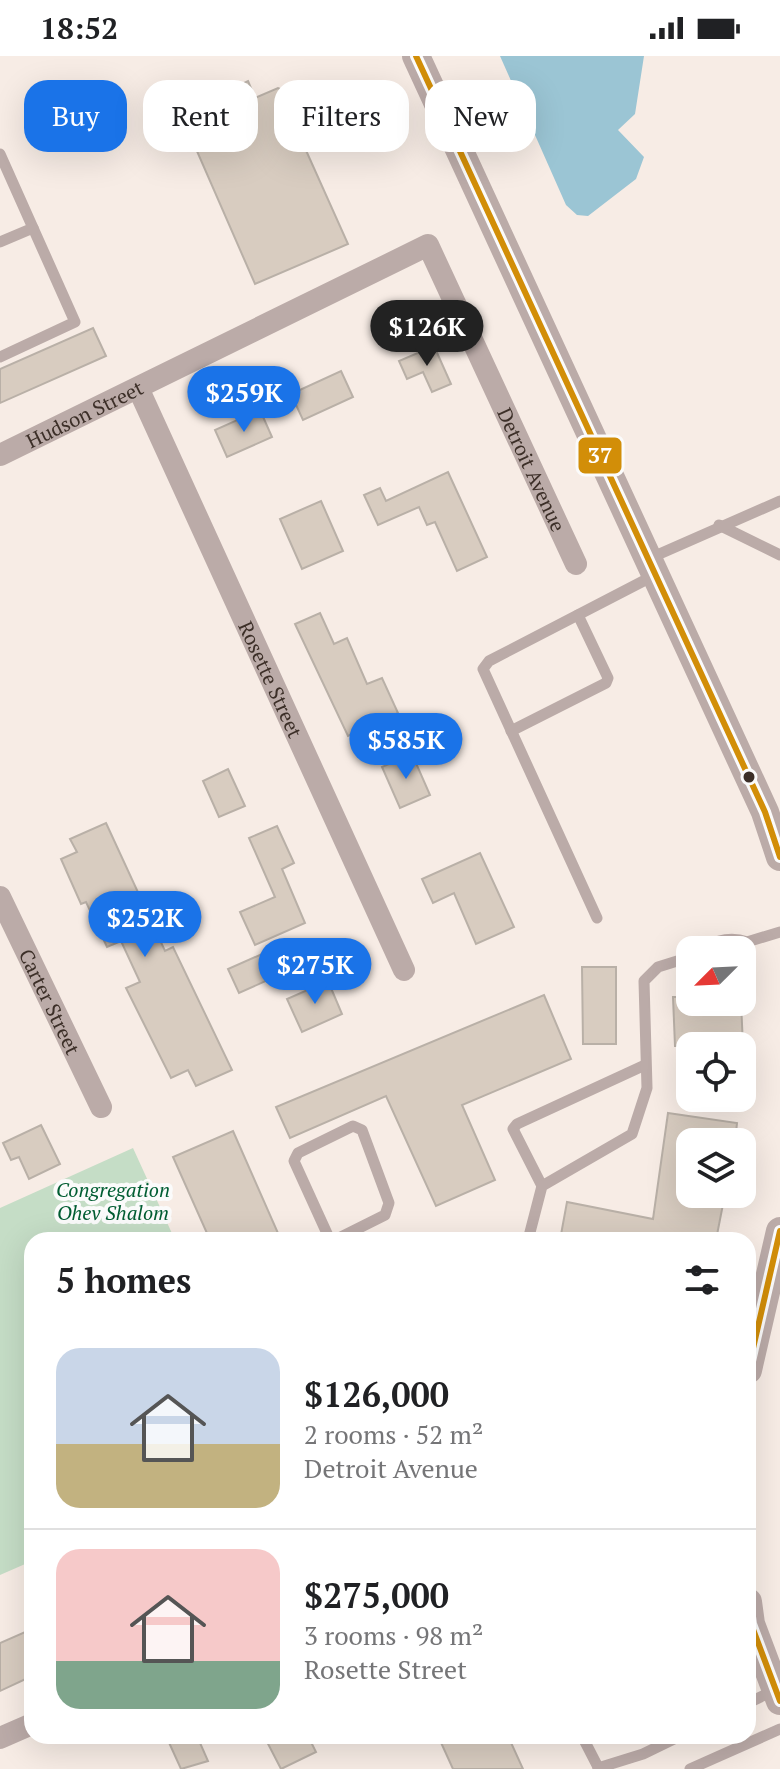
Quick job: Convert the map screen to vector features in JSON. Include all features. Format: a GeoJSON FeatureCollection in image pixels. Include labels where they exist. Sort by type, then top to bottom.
{"type":"FeatureCollection","features":[{"type":"Feature","properties":{"kind":"street"},"geometry":{"type":"LineString","coordinates":[[416,56],[765,812],[780,857]]}},
{"type":"Feature","properties":{"kind":"street","name":"Hudson Street"},"geometry":{"type":"LineString","coordinates":[[0,455],[139,390],[428,245]]}},
{"type":"Feature","properties":{"kind":"street","name":"Detroit Avenue"},"geometry":{"type":"LineString","coordinates":[[428,245],[576,564]]}},
{"type":"Feature","properties":{"kind":"street","name":"Rosette Street"},"geometry":{"type":"LineString","coordinates":[[139,390],[404,970]]}},
{"type":"Feature","properties":{"kind":"street","name":"Carter Street"},"geometry":{"type":"LineString","coordinates":[[0,897],[101,1107]]}},
{"type":"Feature","properties":{"kind":"street"},"geometry":{"type":"LineString","coordinates":[[756,1345],[766,1314],[780,1231]]}},
{"type":"Feature","properties":{"kind":"street"},"geometry":{"type":"LineString","coordinates":[[756,1637],[778,1696]]}},
{"type":"Feature","properties":{"kind":"street"},"geometry":{"type":"LineString","coordinates":[[0,1738],[24,1728]]}},
{"type":"Feature","properties":{"kind":"lane"},"geometry":{"type":"LineString","coordinates":[[0,357],[75,322],[1,158]]}},
{"type":"Feature","properties":{"kind":"lane"},"geometry":{"type":"LineString","coordinates":[[0,242],[33,228]]}},
{"type":"Feature","properties":{"kind":"lane"},"geometry":{"type":"LineString","coordinates":[[597,918],[483,669],[489,661],[578,615],[719,525],[780,501]]}},
{"type":"Feature","properties":{"kind":"lane"},"geometry":{"type":"LineString","coordinates":[[719,525],[780,555]]}},
{"type":"Feature","properties":{"kind":"lane"},"geometry":{"type":"LineString","coordinates":[[511,731],[606,683],[608,678],[578,615]]}},
{"type":"Feature","properties":{"kind":"lane"},"geometry":{"type":"LineString","coordinates":[[756,941],[780,932]]}},
{"type":"Feature","properties":{"kind":"lane"},"geometry":{"type":"LineString","coordinates":[[542,1186],[632,1134],[647,1088],[644,981],[658,967],[676,961]]}},
{"type":"Feature","properties":{"kind":"lane"},"geometry":{"type":"LineString","coordinates":[[530,1232],[542,1186],[513,1129],[517,1124],[645,1065]]}},
{"type":"Feature","properties":{"kind":"lane"},"geometry":{"type":"LineString","coordinates":[[328,1232],[294,1161],[298,1153],[353,1126],[362,1130],[389,1203],[385,1215],[349,1232]]}},
{"type":"Feature","properties":{"kind":"lane"},"geometry":{"type":"LineString","coordinates":[[756,1701],[778,1696]]}},
{"type":"Feature","properties":{"kind":"lane"},"geometry":{"type":"LineString","coordinates":[[756,1740],[780,1729]]}},
{"type":"Feature","properties":{"kind":"lane"},"geometry":{"type":"LineString","coordinates":[[586,1744],[599,1768],[664,1744]]}},
{"type":"Feature","properties":{"kind":"lane"},"geometry":{"type":"LineString","coordinates":[[690,1769],[746,1744]]}},
{"type":"Feature","properties":{"kind":"green space","name":"Congregation Ohev Shalom"},"geometry":{"type":"Polygon","coordinates":[[[133,1148],[171,1232],[24,1232],[24,1564],[0,1575],[0,1208],[133,1148]]]}},
{"type":"Feature","properties":{"kind":"water"},"geometry":{"type":"Polygon","coordinates":[[[500,56],[644,56],[635,114],[618,130],[644,157],[636,179],[588,216],[577,215],[566,205],[536,137],[536,80],[511,80],[500,56]]]}},
{"type":"Feature","properties":{"kind":"building"},"geometry":{"type":"Polygon","coordinates":[[[274,90],[274,152],[307,152],[348,244],[255,284],[197,152],[258,152],[258,97],[274,90]]]}},
{"type":"Feature","properties":{"kind":"building"},"geometry":{"type":"Polygon","coordinates":[[[93,328],[106,356],[0,403],[0,369],[93,328]]]}},
{"type":"Feature","properties":{"kind":"building"},"geometry":{"type":"Polygon","coordinates":[[[434,346],[451,384],[432,392],[423,372],[407,379],[399,361],[434,346]]]}},
{"type":"Feature","properties":{"kind":"building"},"geometry":{"type":"Polygon","coordinates":[[[341,371],[353,397],[303,420],[291,394],[341,371]]]}},
{"type":"Feature","properties":{"kind":"building"},"geometry":{"type":"Polygon","coordinates":[[[260,410],[272,437],[227,457],[215,430],[260,410]]]}},
{"type":"Feature","properties":{"kind":"building"},"geometry":{"type":"Polygon","coordinates":[[[448,472],[487,557],[457,571],[435,522],[427,525],[419,507],[378,525],[364,495],[380,488],[386,501],[448,472]]]}},
{"type":"Feature","properties":{"kind":"building"},"geometry":{"type":"Polygon","coordinates":[[[321,501],[343,551],[302,569],[280,519],[321,501]]]}},
{"type":"Feature","properties":{"kind":"building"},"geometry":{"type":"Polygon","coordinates":[[[320,613],[334,644],[347,638],[367,684],[382,678],[398,713],[348,736],[295,624],[320,613]]]}},
{"type":"Feature","properties":{"kind":"building"},"geometry":{"type":"Polygon","coordinates":[[[412,754],[430,795],[400,808],[382,767],[412,754]]]}},
{"type":"Feature","properties":{"kind":"building"},"geometry":{"type":"Polygon","coordinates":[[[228,769],[245,806],[219,817],[203,781],[228,769]]]}},
{"type":"Feature","properties":{"kind":"building"},"geometry":{"type":"Polygon","coordinates":[[[106,823],[165,951],[173,947],[232,1070],[196,1086],[188,1070],[171,1078],[126,988],[140,982],[121,941],[107,947],[86,902],[81,904],[61,859],[77,852],[70,839],[106,823]]]}},
{"type":"Feature","properties":{"kind":"building"},"geometry":{"type":"Polygon","coordinates":[[[277,826],[294,863],[282,869],[305,923],[255,945],[240,912],[275,897],[249,838],[277,826]]]}},
{"type":"Feature","properties":{"kind":"building"},"geometry":{"type":"Polygon","coordinates":[[[480,853],[514,927],[476,944],[454,893],[433,903],[422,879],[480,853]]]}},
{"type":"Feature","properties":{"kind":"building"},"geometry":{"type":"Polygon","coordinates":[[[269,951],[279,975],[239,993],[228,969],[269,951]]]}},
{"type":"Feature","properties":{"kind":"building"},"geometry":{"type":"Polygon","coordinates":[[[582,967],[616,967],[616,1044],[583,1044],[582,967]]]}},
{"type":"Feature","properties":{"kind":"building"},"geometry":{"type":"Polygon","coordinates":[[[328,981],[342,1014],[302,1032],[287,999],[328,981]]]}},
{"type":"Feature","properties":{"kind":"building"},"geometry":{"type":"Polygon","coordinates":[[[544,995],[571,1059],[462,1105],[495,1180],[436,1206],[386,1096],[290,1138],[276,1107],[544,995]]]}},
{"type":"Feature","properties":{"kind":"building"},"geometry":{"type":"Polygon","coordinates":[[[673,997],[676,997],[676,1016],[742,1016],[742,1032],[676,1032],[675,1046],[673,997]]]}},
{"type":"Feature","properties":{"kind":"building"},"geometry":{"type":"Polygon","coordinates":[[[668,1113],[737,1123],[736,1128],[676,1128],[676,1208],[722,1208],[718,1232],[561,1232],[567,1202],[653,1219],[668,1113]]]}},
{"type":"Feature","properties":{"kind":"building"},"geometry":{"type":"Polygon","coordinates":[[[41,1125],[60,1164],[29,1179],[19,1157],[11,1160],[3,1143],[41,1125]]]}},
{"type":"Feature","properties":{"kind":"building"},"geometry":{"type":"Polygon","coordinates":[[[233,1131],[277,1232],[206,1232],[173,1157],[233,1131]]]}},
{"type":"Feature","properties":{"kind":"building"},"geometry":{"type":"Polygon","coordinates":[[[24,1632],[24,1680],[0,1691],[0,1643],[24,1632]]]}},
{"type":"Feature","properties":{"kind":"building"},"geometry":{"type":"Polygon","coordinates":[[[170,1744],[201,1744],[208,1761],[181,1769],[170,1744]]]}},
{"type":"Feature","properties":{"kind":"building"},"geometry":{"type":"Polygon","coordinates":[[[268,1744],[312,1744],[316,1752],[281,1769],[268,1744]]]}},
{"type":"Feature","properties":{"kind":"building"},"geometry":{"type":"Polygon","coordinates":[[[442,1744],[512,1744],[523,1769],[453,1769],[442,1744]]]}},
{"type":"Feature","properties":{"kind":"transit line","name":"37"},"geometry":{"type":"LineString","coordinates":[[416,56],[765,812],[780,857]]}},
{"type":"Feature","properties":{"kind":"transit line","name":"37"},"geometry":{"type":"LineString","coordinates":[[756,1335],[780,1231]]}},
{"type":"Feature","properties":{"kind":"transit line","name":"37"},"geometry":{"type":"LineString","coordinates":[[756,1637],[780,1701]]}}]}
